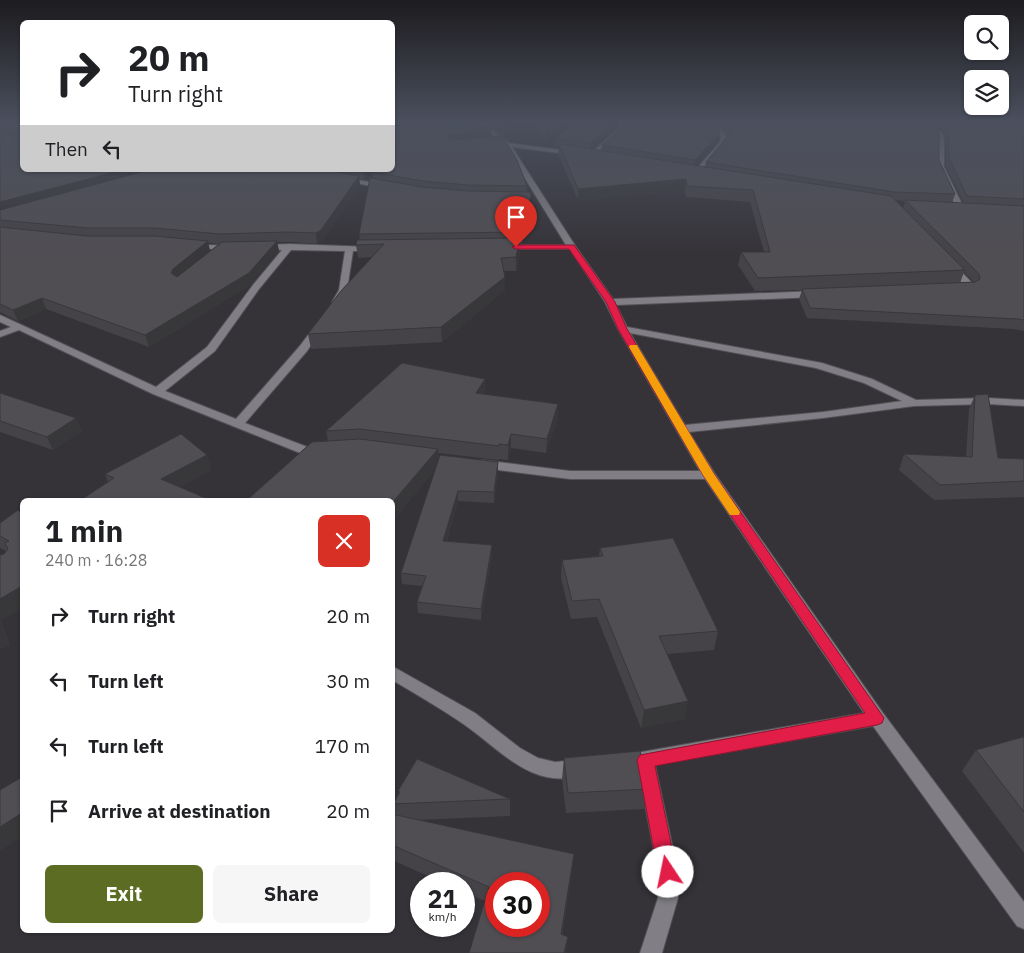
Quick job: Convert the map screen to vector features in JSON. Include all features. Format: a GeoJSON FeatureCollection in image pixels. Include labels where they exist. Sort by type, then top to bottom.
{"type":"FeatureCollection","features":[{"type":"Feature","properties":{"kind":"street"},"geometry":{"type":"LineString","coordinates":[[513,165],[610,302],[623,329],[709,475],[877,718],[1024,919]]}},
{"type":"Feature","properties":{"kind":"street"},"geometry":{"type":"LineString","coordinates":[[695,174],[702,165]]}},
{"type":"Feature","properties":{"kind":"street"},"geometry":{"type":"LineString","coordinates":[[941,165],[960,208]]}},
{"type":"Feature","properties":{"kind":"street"},"geometry":{"type":"LineString","coordinates":[[686,172],[705,175]]}},
{"type":"Feature","properties":{"kind":"street"},"geometry":{"type":"LineString","coordinates":[[332,177],[396,189]]}},
{"type":"Feature","properties":{"kind":"street"},"geometry":{"type":"LineString","coordinates":[[950,208],[969,208]]}},
{"type":"Feature","properties":{"kind":"street"},"geometry":{"type":"LineString","coordinates":[[185,245],[218,251],[241,248]]}},
{"type":"Feature","properties":{"kind":"street"},"geometry":{"type":"LineString","coordinates":[[157,392],[214,346],[256,287],[290,246]]}},
{"type":"Feature","properties":{"kind":"street"},"geometry":{"type":"LineString","coordinates":[[251,247],[378,248]]}},
{"type":"Feature","properties":{"kind":"street"},"geometry":{"type":"LineString","coordinates":[[494,248],[572,247]]}},
{"type":"Feature","properties":{"kind":"street"},"geometry":{"type":"LineString","coordinates":[[238,424],[303,349],[328,316],[344,290],[349,249]]}},
{"type":"Feature","properties":{"kind":"street"},"geometry":{"type":"LineString","coordinates":[[945,260],[971,287],[952,288]]}},
{"type":"Feature","properties":{"kind":"street"},"geometry":{"type":"LineString","coordinates":[[610,302],[825,293]]}},
{"type":"Feature","properties":{"kind":"street"},"geometry":{"type":"LineString","coordinates":[[0,318],[157,392],[309,452],[327,451]]}},
{"type":"Feature","properties":{"kind":"street"},"geometry":{"type":"LineString","coordinates":[[0,334],[19,327]]}},
{"type":"Feature","properties":{"kind":"street"},"geometry":{"type":"LineString","coordinates":[[623,329],[818,365],[868,381],[914,403]]}},
{"type":"Feature","properties":{"kind":"street"},"geometry":{"type":"LineString","coordinates":[[683,429],[822,415],[914,403],[988,401],[1024,403]]}},
{"type":"Feature","properties":{"kind":"street"},"geometry":{"type":"LineString","coordinates":[[471,462],[570,475],[709,475]]}},
{"type":"Feature","properties":{"kind":"street"},"geometry":{"type":"LineString","coordinates":[[395,674],[469,718],[514,754],[535,765],[554,770],[591,766]]}},
{"type":"Feature","properties":{"kind":"street"},"geometry":{"type":"LineString","coordinates":[[609,764],[645,760],[877,718]]}},
{"type":"Feature","properties":{"kind":"street"},"geometry":{"type":"LineString","coordinates":[[645,760],[668,872],[668,898],[651,953]]}},
{"type":"Feature","properties":{"kind":"building"},"geometry":{"type":"Polygon","coordinates":[[[0,165],[20,165],[20,172],[115,172],[0,202],[0,165]]]}},
{"type":"Feature","properties":{"kind":"building"},"geometry":{"type":"Polygon","coordinates":[[[395,165],[519,165],[527,186],[468,185],[423,181],[372,172],[395,172],[395,165]]]}},
{"type":"Feature","properties":{"kind":"building"},"geometry":{"type":"Polygon","coordinates":[[[568,165],[696,165],[891,196],[965,270],[758,278],[741,252],[770,252],[753,190],[687,186],[686,179],[578,189],[568,165]]]}},
{"type":"Feature","properties":{"kind":"building"},"geometry":{"type":"Polygon","coordinates":[[[728,165],[942,165],[955,194],[894,192],[728,165]]]}},
{"type":"Feature","properties":{"kind":"building"},"geometry":{"type":"Polygon","coordinates":[[[953,165],[1024,165],[1024,199],[967,196],[953,165]]]}},
{"type":"Feature","properties":{"kind":"building"},"geometry":{"type":"Polygon","coordinates":[[[142,172],[337,172],[359,176],[321,230],[316,233],[220,234],[154,228],[88,228],[0,220],[0,210],[142,172]]]}},
{"type":"Feature","properties":{"kind":"building"},"geometry":{"type":"Polygon","coordinates":[[[370,178],[422,187],[468,191],[530,192],[531,196],[522,232],[359,234],[370,178]]]}},
{"type":"Feature","properties":{"kind":"building"},"geometry":{"type":"Polygon","coordinates":[[[905,200],[1024,206],[1024,320],[810,308],[802,289],[975,282],[980,279],[979,274],[905,200]]]}},
{"type":"Feature","properties":{"kind":"building"},"geometry":{"type":"Polygon","coordinates":[[[0,227],[87,236],[154,236],[208,241],[173,269],[171,273],[177,277],[222,242],[277,241],[249,273],[145,335],[42,298],[13,310],[0,304],[0,227]]]}},
{"type":"Feature","properties":{"kind":"building"},"geometry":{"type":"Polygon","coordinates":[[[520,238],[516,257],[501,258],[505,277],[441,327],[308,334],[340,292],[384,244],[356,245],[357,240],[520,238]]]}},
{"type":"Feature","properties":{"kind":"building"},"geometry":{"type":"Polygon","coordinates":[[[402,363],[485,379],[476,393],[558,404],[547,439],[511,434],[508,445],[499,444],[499,446],[360,429],[326,431],[402,363]]]}},
{"type":"Feature","properties":{"kind":"building"},"geometry":{"type":"Polygon","coordinates":[[[0,393],[76,418],[47,437],[0,421],[0,393]]]}},
{"type":"Feature","properties":{"kind":"building"},"geometry":{"type":"Polygon","coordinates":[[[988,394],[998,458],[1024,459],[1024,481],[940,485],[904,454],[972,457],[975,395],[988,394]]]}},
{"type":"Feature","properties":{"kind":"building"},"geometry":{"type":"Polygon","coordinates":[[[181,434],[207,455],[161,479],[205,498],[84,498],[114,478],[105,474],[181,434]]]}},
{"type":"Feature","properties":{"kind":"building"},"geometry":{"type":"Polygon","coordinates":[[[360,439],[438,449],[395,499],[249,498],[312,442],[360,439]]]}},
{"type":"Feature","properties":{"kind":"building"},"geometry":{"type":"Polygon","coordinates":[[[440,455],[498,462],[494,492],[458,491],[443,541],[492,545],[481,609],[417,602],[426,576],[401,573],[440,455]]]}},
{"type":"Feature","properties":{"kind":"building"},"geometry":{"type":"Polygon","coordinates":[[[18,510],[20,512],[20,587],[0,599],[0,555],[4,554],[8,549],[5,543],[9,541],[0,536],[0,523],[18,510]]]}},
{"type":"Feature","properties":{"kind":"building"},"geometry":{"type":"Polygon","coordinates":[[[673,538],[718,631],[659,636],[688,701],[644,710],[599,599],[572,601],[562,560],[603,556],[600,548],[673,538]]]}},
{"type":"Feature","properties":{"kind":"building"},"geometry":{"type":"Polygon","coordinates":[[[1024,737],[1024,812],[976,750],[1024,737]]]}},
{"type":"Feature","properties":{"kind":"building"},"geometry":{"type":"Polygon","coordinates":[[[640,751],[648,789],[568,793],[564,758],[640,751]]]}},
{"type":"Feature","properties":{"kind":"building"},"geometry":{"type":"Polygon","coordinates":[[[417,759],[510,799],[395,804],[400,792],[398,791],[417,759]]]}},
{"type":"Feature","properties":{"kind":"building"},"geometry":{"type":"Polygon","coordinates":[[[20,778],[20,814],[0,827],[0,790],[20,778]]]}},
{"type":"Feature","properties":{"kind":"building"},"geometry":{"type":"Polygon","coordinates":[[[395,815],[574,854],[561,934],[568,937],[564,953],[469,953],[485,900],[485,937],[550,937],[550,872],[485,872],[485,885],[475,881],[475,872],[454,872],[395,846],[395,815]]]}},
{"type":"Feature","properties":{"kind":"slow traffic"},"geometry":{"type":"LineString","coordinates":[[634,347],[709,475],[734,512]]}},
{"type":"Feature","properties":{"kind":"route"},"geometry":{"type":"LineString","coordinates":[[516,247],[572,247],[610,302],[623,329],[709,475],[877,718],[645,760],[668,872]]}}]}
